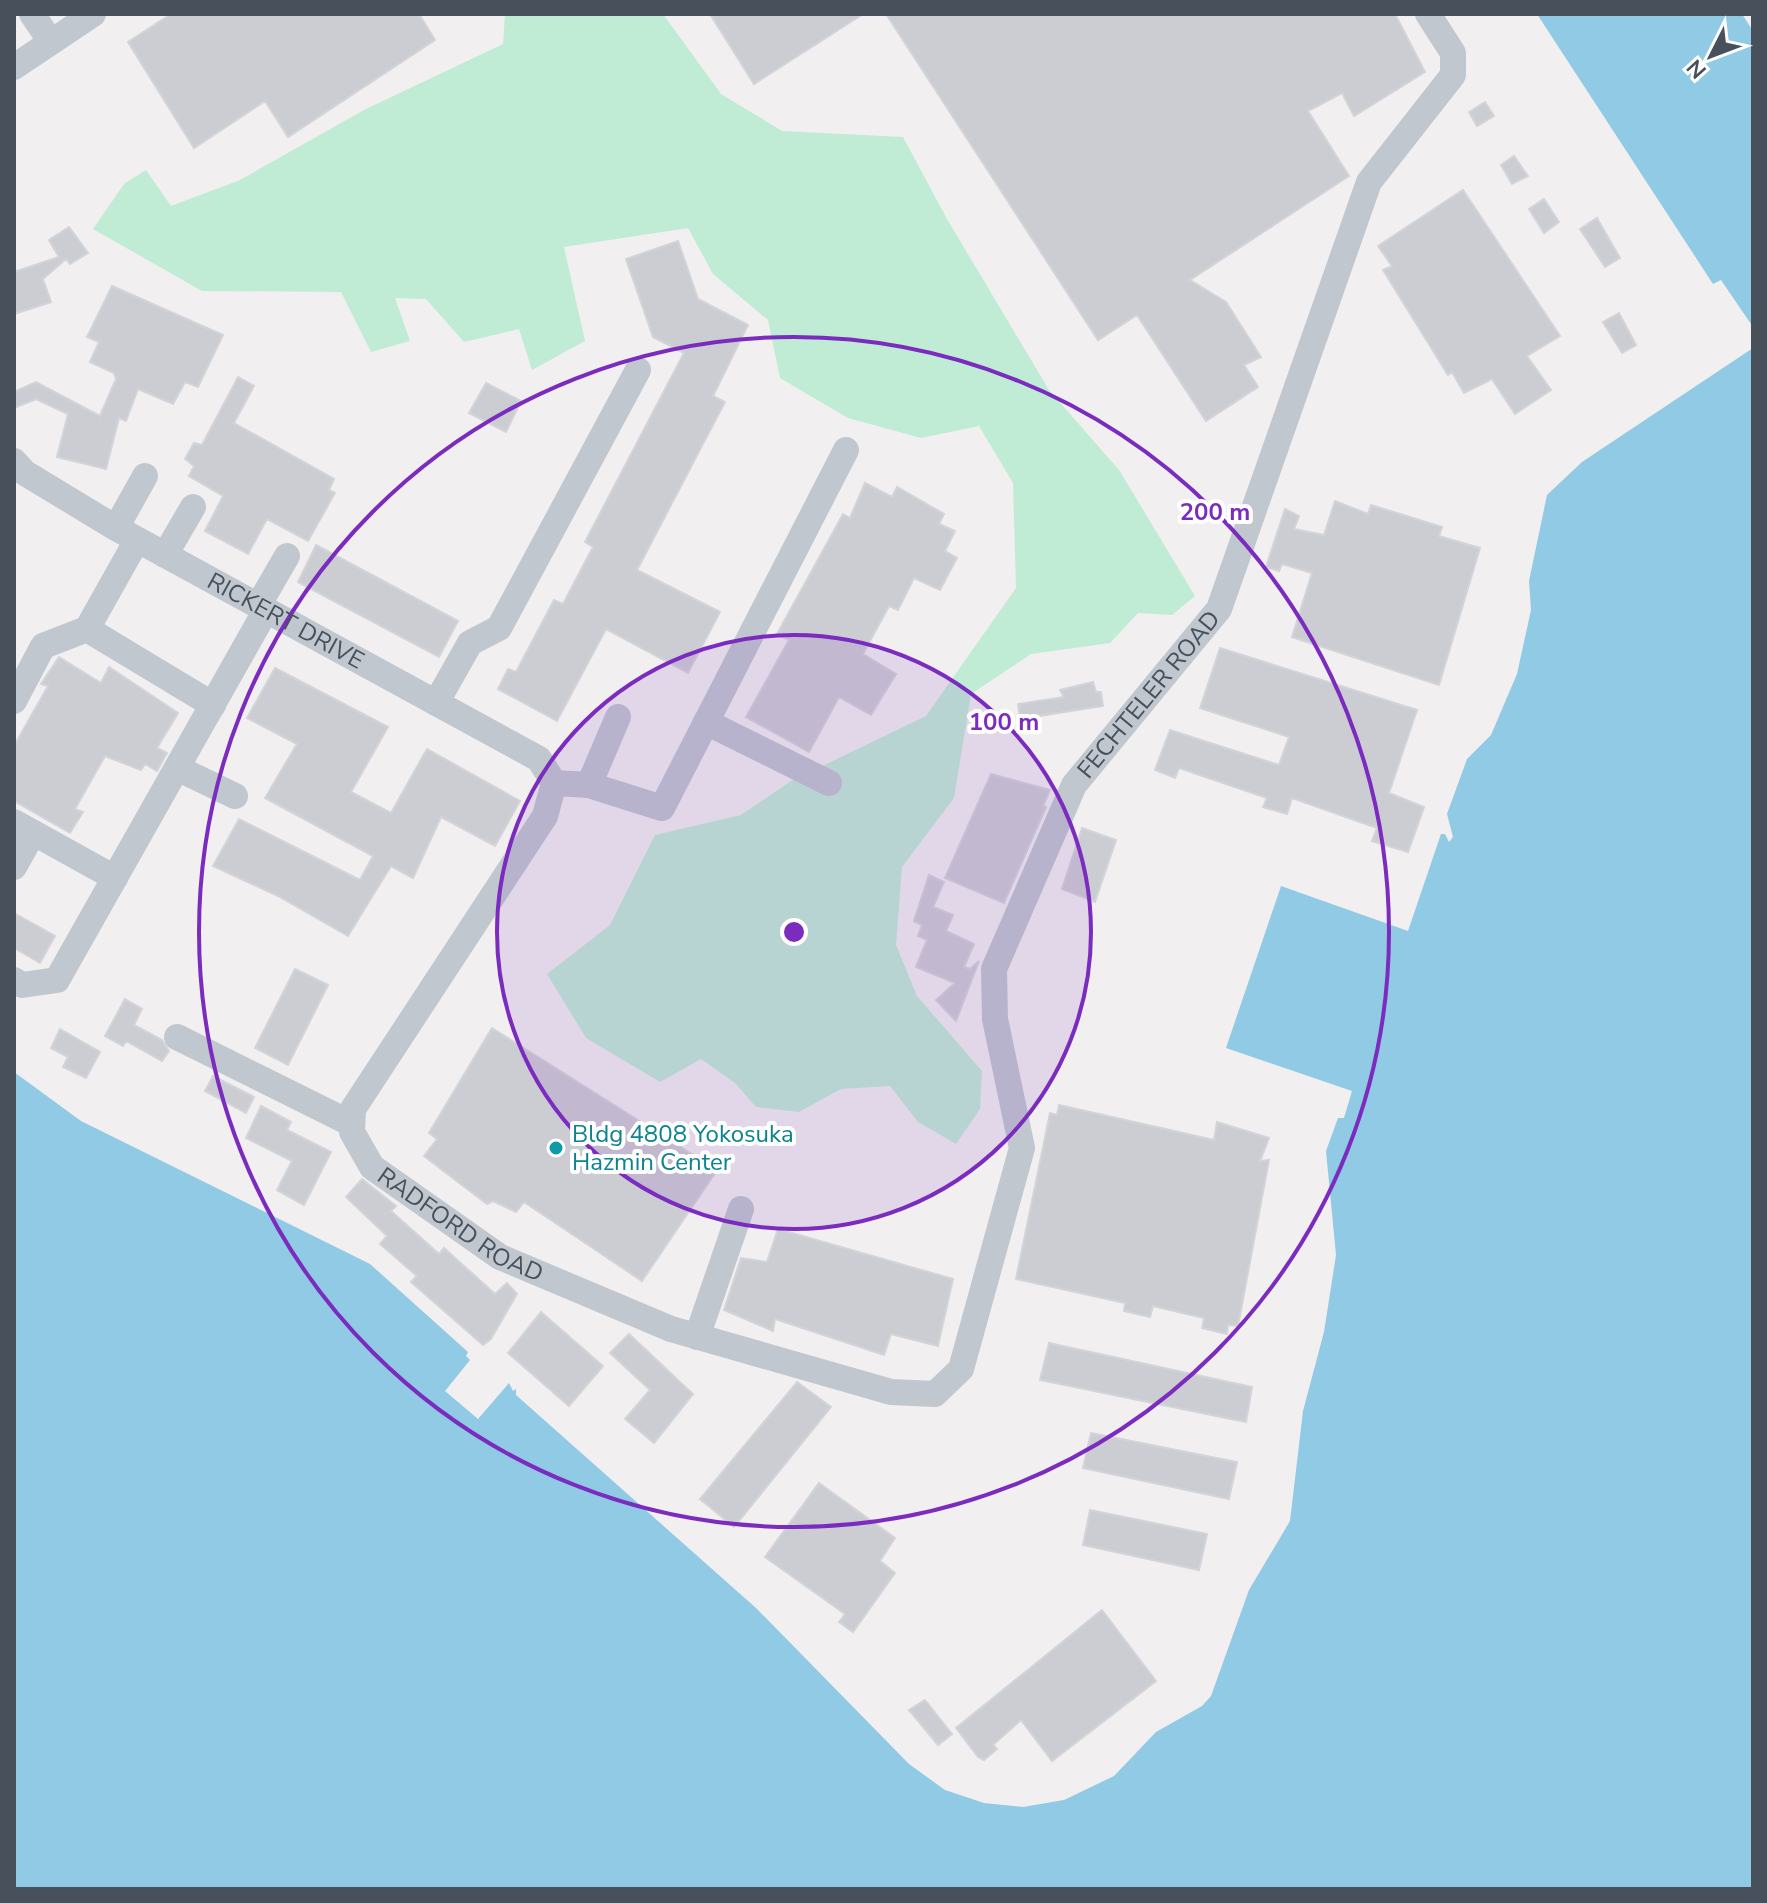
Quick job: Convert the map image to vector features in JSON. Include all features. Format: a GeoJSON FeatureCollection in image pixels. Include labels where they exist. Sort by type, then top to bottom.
{"type":"FeatureCollection","features":[{"type":"Feature","properties":{"kind":"street"},"geometry":{"type":"LineString","coordinates":[[32,14],[51,42]]}},
{"type":"Feature","properties":{"kind":"street"},"geometry":{"type":"LineString","coordinates":[[14,67],[93,14]]}},
{"type":"Feature","properties":{"kind":"street","name":"FECHTELER ROAD"},"geometry":{"type":"LineString","coordinates":[[935,1394],[961,1369],[1022,1148],[995,1019],[994,969],[1074,785],[1219,609],[1369,182],[1453,75],[1453,53],[1428,14]]}},
{"type":"Feature","properties":{"kind":"street"},"geometry":{"type":"LineString","coordinates":[[436,703],[470,643],[499,628],[638,370]]}},
{"type":"Feature","properties":{"kind":"street"},"geometry":{"type":"LineString","coordinates":[[177,1037],[352,1124],[353,1109],[545,816],[554,783],[589,785],[662,808],[846,450]]}},
{"type":"Feature","properties":{"kind":"street","name":"RICKERT DRIVE"},"geometry":{"type":"LineString","coordinates":[[18,473],[539,759],[554,783]]}},
{"type":"Feature","properties":{"kind":"street"},"geometry":{"type":"LineString","coordinates":[[14,701],[43,646],[87,629],[127,534],[145,476]]}},
{"type":"Feature","properties":{"kind":"street"},"geometry":{"type":"LineString","coordinates":[[165,555],[193,507]]}},
{"type":"Feature","properties":{"kind":"street"},"geometry":{"type":"LineString","coordinates":[[14,980],[22,985],[57,980],[213,705],[287,556]]}},
{"type":"Feature","properties":{"kind":"street"},"geometry":{"type":"LineString","coordinates":[[87,629],[213,705]]}},
{"type":"Feature","properties":{"kind":"street"},"geometry":{"type":"LineString","coordinates":[[589,785],[618,717]]}},
{"type":"Feature","properties":{"kind":"street"},"geometry":{"type":"LineString","coordinates":[[706,722],[829,783]]}},
{"type":"Feature","properties":{"kind":"street"},"geometry":{"type":"LineString","coordinates":[[177,768],[235,796]]}},
{"type":"Feature","properties":{"kind":"street"},"geometry":{"type":"LineString","coordinates":[[14,867],[24,828],[115,878]]}},
{"type":"Feature","properties":{"kind":"street","name":"RADFORD ROAD"},"geometry":{"type":"LineString","coordinates":[[352,1124],[352,1132],[372,1167],[500,1257],[697,1337],[891,1392],[935,1394]]}},
{"type":"Feature","properties":{"kind":"street"},"geometry":{"type":"LineString","coordinates":[[697,1337],[741,1209]]}},
{"type":"Feature","properties":{"kind":"green space"},"geometry":{"type":"Polygon","coordinates":[[[505,14],[663,14],[721,94],[782,131],[903,137],[947,219],[1049,390],[1119,470],[1195,596],[1172,615],[1138,613],[1110,643],[1031,654],[971,694],[954,798],[902,867],[896,945],[917,996],[982,1071],[980,1109],[956,1144],[918,1122],[890,1086],[841,1089],[799,1112],[756,1107],[735,1083],[701,1059],[660,1082],[586,1038],[547,974],[610,925],[655,835],[741,815],[791,781],[926,716],[1016,588],[1013,483],[979,426],[921,438],[848,418],[780,378],[768,320],[713,274],[688,228],[564,247],[585,341],[532,370],[519,329],[464,342],[426,299],[395,298],[410,341],[371,352],[341,292],[202,291],[93,229],[124,184],[146,170],[171,206],[240,180],[364,110],[503,44],[505,14]]]}},
{"type":"Feature","properties":{"kind":"water"},"geometry":{"type":"Polygon","coordinates":[[[1537,14],[1742,14],[1753,31],[1753,327],[1721,280],[1713,284],[1537,14]]]}},
{"type":"Feature","properties":{"kind":"water"},"geometry":{"type":"Polygon","coordinates":[[[1753,348],[1753,1889],[14,1889],[14,1072],[81,1121],[370,1264],[468,1352],[466,1356],[470,1360],[445,1391],[478,1419],[509,1383],[513,1391],[516,1389],[516,1395],[756,1608],[909,1764],[945,1790],[984,1803],[1023,1807],[1064,1800],[1114,1776],[1156,1732],[1202,1706],[1211,1696],[1249,1590],[1290,1521],[1303,1411],[1324,1332],[1336,1255],[1326,1151],[1338,1118],[1344,1118],[1352,1091],[1226,1048],[1281,886],[1408,931],[1441,834],[1445,834],[1449,842],[1453,837],[1447,814],[1467,759],[1491,735],[1517,674],[1531,610],[1529,581],[1547,495],[1582,462],[1753,348]]]}},
{"type":"Feature","properties":{"kind":"building"},"geometry":{"type":"Polygon","coordinates":[[[171,14],[419,14],[435,40],[288,137],[265,101],[194,148],[128,42],[171,14]]]}},
{"type":"Feature","properties":{"kind":"building"},"geometry":{"type":"Polygon","coordinates":[[[710,14],[863,14],[754,84],[710,14]]]}},
{"type":"Feature","properties":{"kind":"building"},"geometry":{"type":"Polygon","coordinates":[[[886,14],[1395,14],[1425,72],[1354,116],[1342,93],[1308,111],[1349,176],[1190,280],[1226,302],[1261,357],[1244,365],[1258,387],[1206,421],[1137,315],[1098,340],[886,14]]]}},
{"type":"Feature","properties":{"kind":"building"},"geometry":{"type":"Polygon","coordinates":[[[1485,102],[1494,116],[1477,126],[1469,112],[1485,102]]]}},
{"type":"Feature","properties":{"kind":"building"},"geometry":{"type":"Polygon","coordinates":[[[1514,156],[1528,176],[1512,184],[1501,165],[1514,156]]]}},
{"type":"Feature","properties":{"kind":"building"},"geometry":{"type":"Polygon","coordinates":[[[1463,190],[1560,336],[1527,356],[1551,390],[1515,414],[1492,379],[1464,393],[1452,372],[1448,375],[1383,270],[1392,266],[1378,246],[1463,190]]]}},
{"type":"Feature","properties":{"kind":"building"},"geometry":{"type":"Polygon","coordinates":[[[1544,199],[1559,222],[1544,233],[1529,209],[1544,199]]]}},
{"type":"Feature","properties":{"kind":"building"},"geometry":{"type":"Polygon","coordinates":[[[1597,218],[1620,258],[1605,267],[1580,229],[1597,218]]]}},
{"type":"Feature","properties":{"kind":"building"},"geometry":{"type":"Polygon","coordinates":[[[69,227],[88,253],[70,264],[66,259],[43,279],[51,302],[14,314],[14,272],[59,257],[49,240],[69,227]]]}},
{"type":"Feature","properties":{"kind":"building"},"geometry":{"type":"Polygon","coordinates":[[[678,241],[698,299],[748,325],[713,396],[725,402],[637,570],[720,612],[688,673],[606,629],[557,721],[498,689],[508,669],[516,672],[554,600],[563,604],[593,547],[585,542],[684,353],[653,337],[626,259],[678,241]]]}},
{"type":"Feature","properties":{"kind":"building"},"geometry":{"type":"Polygon","coordinates":[[[112,286],[223,335],[198,387],[185,382],[173,404],[138,389],[126,421],[119,418],[106,469],[57,457],[68,414],[36,399],[14,408],[14,392],[36,382],[100,416],[116,379],[114,373],[90,362],[99,342],[87,337],[112,286]]]}},
{"type":"Feature","properties":{"kind":"building"},"geometry":{"type":"Polygon","coordinates":[[[1619,313],[1636,345],[1622,353],[1603,322],[1619,313]]]}},
{"type":"Feature","properties":{"kind":"building"},"geometry":{"type":"Polygon","coordinates":[[[238,377],[254,386],[234,423],[334,479],[329,490],[335,493],[308,541],[267,519],[248,554],[205,531],[223,496],[189,476],[194,466],[185,459],[194,443],[202,445],[238,377]]]}},
{"type":"Feature","properties":{"kind":"building"},"geometry":{"type":"Polygon","coordinates":[[[486,383],[521,401],[506,432],[469,413],[486,383]]]}},
{"type":"Feature","properties":{"kind":"building"},"geometry":{"type":"Polygon","coordinates":[[[865,483],[892,497],[897,487],[944,514],[939,524],[955,531],[945,551],[957,558],[940,590],[914,578],[898,610],[889,606],[863,654],[896,674],[871,715],[839,697],[809,752],[746,717],[789,640],[777,634],[843,514],[850,518],[865,483]]]}},
{"type":"Feature","properties":{"kind":"building"},"geometry":{"type":"Polygon","coordinates":[[[1335,501],[1368,514],[1371,505],[1442,527],[1439,536],[1480,548],[1439,685],[1292,637],[1312,573],[1282,564],[1279,571],[1266,567],[1285,509],[1299,516],[1294,529],[1324,535],[1335,501]]]}},
{"type":"Feature","properties":{"kind":"building"},"geometry":{"type":"Polygon","coordinates":[[[316,545],[458,621],[439,657],[298,582],[316,545]]]}},
{"type":"Feature","properties":{"kind":"building"},"geometry":{"type":"Polygon","coordinates":[[[1220,648],[1417,710],[1389,793],[1424,807],[1408,852],[1372,841],[1377,828],[1292,798],[1287,814],[1263,807],[1267,798],[1179,768],[1175,778],[1155,770],[1170,730],[1279,765],[1289,737],[1200,708],[1220,648]]]}},
{"type":"Feature","properties":{"kind":"building"},"geometry":{"type":"Polygon","coordinates":[[[59,657],[101,683],[109,667],[178,713],[157,748],[167,753],[157,771],[145,764],[141,770],[105,756],[75,809],[83,812],[70,833],[14,801],[14,746],[48,686],[41,684],[59,657]]]}},
{"type":"Feature","properties":{"kind":"building"},"geometry":{"type":"Polygon","coordinates":[[[275,668],[388,727],[351,792],[391,813],[427,749],[520,801],[495,846],[441,817],[413,878],[391,866],[348,936],[278,896],[213,866],[239,819],[360,880],[373,856],[265,798],[297,744],[247,718],[275,668]]]}},
{"type":"Feature","properties":{"kind":"building"},"geometry":{"type":"Polygon","coordinates":[[[1093,682],[1096,692],[1101,692],[1103,706],[1020,719],[1018,704],[1064,697],[1060,690],[1093,682]]]}},
{"type":"Feature","properties":{"kind":"building"},"geometry":{"type":"Polygon","coordinates":[[[991,774],[1050,790],[1043,806],[1046,807],[1004,903],[945,878],[991,774]]]}},
{"type":"Feature","properties":{"kind":"building"},"geometry":{"type":"Polygon","coordinates":[[[1082,828],[1116,840],[1095,902],[1062,889],[1082,828]]]}},
{"type":"Feature","properties":{"kind":"building"},"geometry":{"type":"Polygon","coordinates":[[[929,875],[944,882],[933,907],[953,915],[946,931],[974,944],[964,967],[970,969],[979,961],[956,1021],[936,1000],[955,983],[916,967],[927,940],[918,936],[922,925],[914,921],[929,875]]]}},
{"type":"Feature","properties":{"kind":"building"},"geometry":{"type":"Polygon","coordinates":[[[14,913],[55,936],[40,963],[14,948],[14,913]]]}},
{"type":"Feature","properties":{"kind":"building"},"geometry":{"type":"Polygon","coordinates":[[[295,969],[328,985],[288,1065],[255,1048],[295,969]]]}},
{"type":"Feature","properties":{"kind":"building"},"geometry":{"type":"Polygon","coordinates":[[[125,999],[142,1009],[134,1025],[162,1040],[169,1051],[162,1061],[126,1041],[123,1046],[105,1036],[125,999]]]}},
{"type":"Feature","properties":{"kind":"building","name":"Bldg 4808 Yokosuka Hazmin Center"},"geometry":{"type":"Polygon","coordinates":[[[492,1028],[717,1170],[642,1281],[524,1202],[516,1212],[493,1201],[487,1204],[424,1156],[437,1139],[429,1133],[492,1028]]]}},
{"type":"Feature","properties":{"kind":"building"},"geometry":{"type":"Polygon","coordinates":[[[60,1029],[100,1052],[86,1078],[63,1067],[68,1057],[51,1048],[60,1029]]]}},
{"type":"Feature","properties":{"kind":"building"},"geometry":{"type":"Polygon","coordinates":[[[213,1076],[254,1097],[246,1113],[205,1091],[213,1076]]]}},
{"type":"Feature","properties":{"kind":"building"},"geometry":{"type":"Polygon","coordinates":[[[1059,1105],[1214,1140],[1217,1122],[1269,1138],[1260,1161],[1269,1160],[1238,1326],[1228,1325],[1227,1334],[1202,1328],[1204,1318],[1153,1306],[1150,1317],[1124,1311],[1125,1303],[1016,1279],[1050,1113],[1057,1115],[1059,1105]]]}},
{"type":"Feature","properties":{"kind":"building"},"geometry":{"type":"Polygon","coordinates":[[[261,1106],[291,1122],[287,1130],[331,1152],[304,1205],[277,1190],[292,1161],[246,1138],[261,1106]]]}},
{"type":"Feature","properties":{"kind":"building"},"geometry":{"type":"Polygon","coordinates":[[[362,1179],[396,1206],[391,1211],[439,1254],[444,1248],[495,1294],[507,1283],[517,1294],[491,1339],[483,1345],[411,1282],[417,1276],[380,1244],[387,1236],[346,1197],[362,1179]]]}},
{"type":"Feature","properties":{"kind":"building"},"geometry":{"type":"Polygon","coordinates":[[[778,1229],[953,1279],[938,1346],[891,1334],[884,1355],[775,1319],[773,1331],[724,1310],[741,1258],[767,1262],[778,1229]]]}},
{"type":"Feature","properties":{"kind":"building"},"geometry":{"type":"Polygon","coordinates":[[[541,1312],[603,1366],[569,1406],[508,1353],[541,1312]]]}},
{"type":"Feature","properties":{"kind":"building"},"geometry":{"type":"Polygon","coordinates":[[[629,1334],[693,1394],[654,1443],[625,1419],[650,1390],[610,1353],[629,1334]]]}},
{"type":"Feature","properties":{"kind":"building"},"geometry":{"type":"Polygon","coordinates":[[[1049,1343],[1252,1387],[1246,1422],[1040,1380],[1049,1343]]]}},
{"type":"Feature","properties":{"kind":"building"},"geometry":{"type":"Polygon","coordinates":[[[797,1382],[831,1407],[734,1527],[700,1499],[797,1382]]]}},
{"type":"Feature","properties":{"kind":"building"},"geometry":{"type":"Polygon","coordinates":[[[1091,1433],[1237,1462],[1229,1499],[1083,1468],[1091,1433]]]}},
{"type":"Feature","properties":{"kind":"building"},"geometry":{"type":"Polygon","coordinates":[[[819,1483],[895,1538],[880,1561],[895,1573],[853,1632],[839,1622],[845,1614],[765,1557],[819,1483]]]}},
{"type":"Feature","properties":{"kind":"building"},"geometry":{"type":"Polygon","coordinates":[[[1090,1510],[1207,1534],[1199,1570],[1083,1545],[1090,1510]]]}},
{"type":"Feature","properties":{"kind":"building"},"geometry":{"type":"Polygon","coordinates":[[[1102,1610],[1156,1681],[1052,1761],[1021,1720],[993,1745],[997,1749],[984,1760],[978,1757],[956,1728],[1102,1610]]]}},
{"type":"Feature","properties":{"kind":"building"},"geometry":{"type":"Polygon","coordinates":[[[925,1700],[952,1734],[938,1745],[909,1710],[925,1700]]]}},
{"type":"Feature","properties":{"kind":"place","name":"Bldg 4808 Yokosuka Hazmin Center"},"geometry":{"type":"Point","coordinates":[556,1148]}}]}
